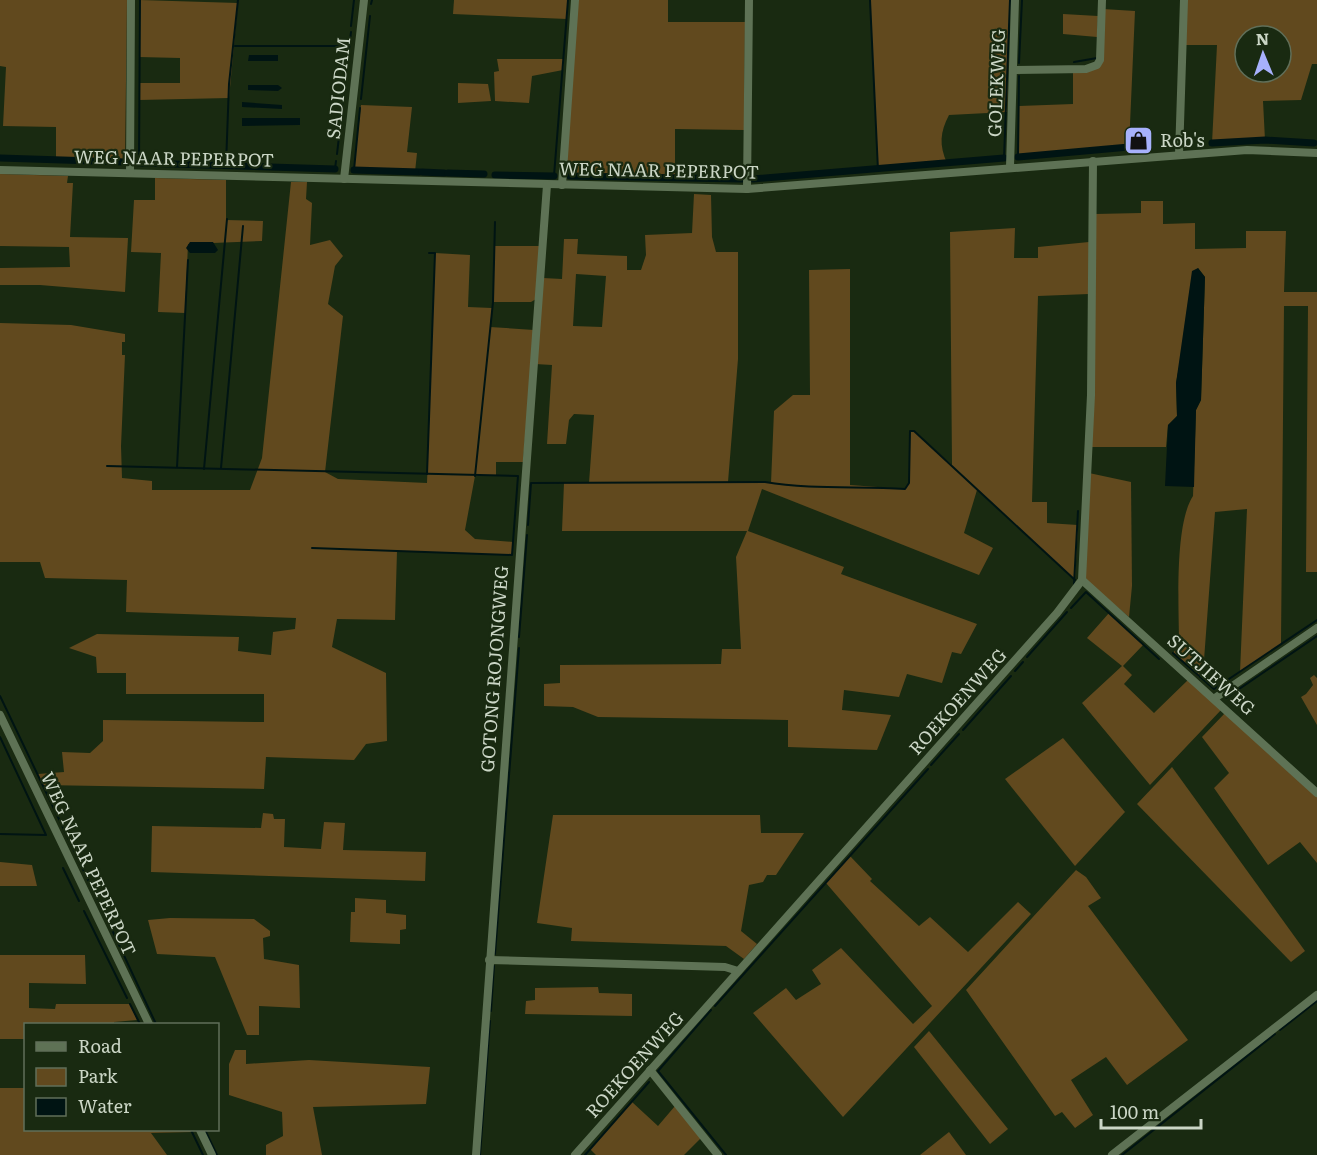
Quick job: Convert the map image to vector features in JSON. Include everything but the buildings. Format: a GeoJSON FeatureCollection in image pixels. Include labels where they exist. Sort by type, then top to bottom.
{"type":"FeatureCollection","features":[{"type":"Feature","properties":{"kind":"street"},"geometry":{"type":"LineString","coordinates":[[130,173],[131,0]]}},
{"type":"Feature","properties":{"kind":"street","name":"SADIODAM"},"geometry":{"type":"LineString","coordinates":[[344,179],[364,0]]}},
{"type":"Feature","properties":{"kind":"street"},"geometry":{"type":"LineString","coordinates":[[562,185],[575,0]]}},
{"type":"Feature","properties":{"kind":"street"},"geometry":{"type":"LineString","coordinates":[[747,189],[749,0]]}},
{"type":"Feature","properties":{"kind":"street","name":"GOLEKWEG"},"geometry":{"type":"LineString","coordinates":[[1010,167],[1015,0]]}},
{"type":"Feature","properties":{"kind":"street"},"geometry":{"type":"LineString","coordinates":[[1013,70],[1086,69],[1097,64],[1100,60],[1102,0]]}},
{"type":"Feature","properties":{"kind":"street"},"geometry":{"type":"LineString","coordinates":[[1179,155],[1184,0]]}},
{"type":"Feature","properties":{"kind":"street","name":"WEG NAAR PEPERPOT"},"geometry":{"type":"LineString","coordinates":[[0,170],[747,189],[1247,150],[1317,153]]}},
{"type":"Feature","properties":{"kind":"street"},"geometry":{"type":"LineString","coordinates":[[1082,580],[1091,395],[1093,161]]}},
{"type":"Feature","properties":{"kind":"street","name":"GOTONG ROJONGWEG"},"geometry":{"type":"LineString","coordinates":[[476,1155],[547,185]]}},
{"type":"Feature","properties":{"kind":"street","name":"SUTJIEWEG"},"geometry":{"type":"LineString","coordinates":[[1082,580],[1215,698],[1317,793]]}},
{"type":"Feature","properties":{"kind":"street","name":"ROEKOENWEG"},"geometry":{"type":"LineString","coordinates":[[574,1155],[1057,613],[1082,580]]}},
{"type":"Feature","properties":{"kind":"street"},"geometry":{"type":"LineString","coordinates":[[1215,698],[1317,627]]}},
{"type":"Feature","properties":{"kind":"street","name":"WEG NAAR PEPERPOT"},"geometry":{"type":"LineString","coordinates":[[0,715],[149,1023]]}},
{"type":"Feature","properties":{"kind":"street"},"geometry":{"type":"LineString","coordinates":[[489,960],[725,967],[738,971]]}},
{"type":"Feature","properties":{"kind":"street"},"geometry":{"type":"LineString","coordinates":[[1112,1155],[1317,995]]}},
{"type":"Feature","properties":{"kind":"street"},"geometry":{"type":"LineString","coordinates":[[650,1070],[718,1155]]}},
{"type":"Feature","properties":{"kind":"street"},"geometry":{"type":"LineString","coordinates":[[200,1131],[212,1155]]}},
{"type":"Feature","properties":{"kind":"green space"},"geometry":{"type":"Polygon","coordinates":[[[0,0],[127,0],[125,162],[56,159],[56,127],[3,126],[6,67],[0,66],[0,0]]]}},
{"type":"Feature","properties":{"kind":"green space"},"geometry":{"type":"Polygon","coordinates":[[[140,0],[238,3],[229,98],[139,100],[139,83],[180,83],[180,58],[139,57],[140,0]]]}},
{"type":"Feature","properties":{"kind":"green space"},"geometry":{"type":"Polygon","coordinates":[[[454,0],[568,0],[567,19],[453,14],[454,0]]]}},
{"type":"Feature","properties":{"kind":"green space"},"geometry":{"type":"Polygon","coordinates":[[[578,0],[668,0],[668,22],[745,22],[744,130],[675,129],[675,178],[565,176],[578,0]]]}},
{"type":"Feature","properties":{"kind":"green space"},"geometry":{"type":"Polygon","coordinates":[[[870,0],[1010,0],[1007,112],[949,115],[942,139],[947,163],[878,170],[870,0]]]}},
{"type":"Feature","properties":{"kind":"green space"},"geometry":{"type":"Polygon","coordinates":[[[1186,0],[1317,0],[1317,64],[1312,64],[1301,100],[1263,101],[1265,140],[1212,143],[1217,45],[1184,45],[1186,0]]]}},
{"type":"Feature","properties":{"kind":"green space"},"geometry":{"type":"Polygon","coordinates":[[[1103,9],[1135,11],[1129,147],[1018,157],[1019,106],[1073,104],[1073,73],[1098,65],[1103,9]]]}},
{"type":"Feature","properties":{"kind":"green space"},"geometry":{"type":"Polygon","coordinates":[[[1063,14],[1098,16],[1097,37],[1063,34],[1063,14]]]}},
{"type":"Feature","properties":{"kind":"green space"},"geometry":{"type":"Polygon","coordinates":[[[497,59],[564,59],[563,70],[532,76],[529,103],[495,101],[494,72],[499,71],[497,59]]]}},
{"type":"Feature","properties":{"kind":"green space"},"geometry":{"type":"Polygon","coordinates":[[[458,83],[488,84],[491,101],[458,103],[458,83]]]}},
{"type":"Feature","properties":{"kind":"green space"},"geometry":{"type":"Polygon","coordinates":[[[361,105],[412,107],[407,152],[417,153],[415,172],[354,168],[361,105]]]}},
{"type":"Feature","properties":{"kind":"green space"},"geometry":{"type":"Polygon","coordinates":[[[0,174],[68,176],[67,183],[73,183],[70,237],[128,238],[125,292],[40,285],[0,285],[0,268],[70,267],[69,247],[0,246],[0,174]]]}},
{"type":"Feature","properties":{"kind":"green space"},"geometry":{"type":"Polygon","coordinates":[[[155,178],[226,180],[226,220],[263,221],[262,241],[188,244],[185,313],[158,312],[161,253],[131,252],[134,200],[155,200],[155,178]]]}},
{"type":"Feature","properties":{"kind":"green space"},"geometry":{"type":"Polygon","coordinates":[[[291,182],[307,182],[306,199],[312,203],[310,245],[330,240],[343,256],[335,266],[328,304],[343,316],[325,472],[338,479],[427,483],[435,253],[470,255],[468,307],[492,308],[490,327],[534,330],[523,462],[496,462],[496,476],[475,476],[465,530],[475,539],[513,542],[512,555],[397,551],[395,620],[337,619],[332,647],[386,673],[387,741],[366,744],[354,760],[266,757],[264,789],[43,785],[38,774],[64,772],[62,752],[90,753],[103,741],[103,720],[264,722],[264,694],[126,694],[126,673],[97,673],[96,657],[69,648],[97,634],[239,637],[238,651],[271,655],[273,632],[295,629],[296,618],[126,612],[127,580],[45,578],[40,562],[0,562],[0,323],[71,325],[125,334],[125,342],[122,342],[122,355],[125,355],[122,478],[152,481],[152,490],[250,490],[262,458],[291,182]]]}},
{"type":"Feature","properties":{"kind":"green space"},"geometry":{"type":"Polygon","coordinates":[[[694,194],[711,195],[712,237],[716,252],[738,252],[738,359],[728,482],[771,483],[774,411],[793,395],[810,395],[809,270],[850,269],[850,485],[905,489],[909,483],[910,431],[914,431],[952,465],[950,232],[1015,228],[1014,258],[1038,258],[1038,247],[1089,242],[1089,294],[1038,296],[1032,502],[1047,502],[1047,523],[1078,525],[1075,580],[977,490],[964,533],[993,548],[979,575],[762,489],[748,531],[844,567],[841,574],[977,624],[961,654],[952,652],[942,683],[907,674],[899,697],[844,690],[842,710],[891,715],[877,750],[788,747],[788,720],[598,717],[573,707],[544,706],[544,684],[560,683],[560,665],[721,664],[722,649],[741,649],[736,557],[747,531],[562,531],[564,483],[589,483],[594,415],[574,414],[569,420],[566,444],[547,444],[552,365],[535,364],[543,278],[562,279],[564,239],[578,239],[577,254],[627,256],[627,270],[641,270],[646,255],[645,235],[692,233],[694,194]],[[576,274],[573,326],[602,327],[606,276],[576,274]]]}},
{"type":"Feature","properties":{"kind":"green space"},"geometry":{"type":"Polygon","coordinates":[[[1141,201],[1163,201],[1163,224],[1195,223],[1195,249],[1246,248],[1246,231],[1286,231],[1284,292],[1317,292],[1317,572],[1306,572],[1308,306],[1284,306],[1281,644],[1240,672],[1247,509],[1215,512],[1204,660],[1200,665],[1199,677],[1173,653],[1179,645],[1180,546],[1187,509],[1193,496],[1196,410],[1201,400],[1205,277],[1198,268],[1176,383],[1177,416],[1168,425],[1166,447],[1090,447],[1095,214],[1141,213],[1141,201]]]}},
{"type":"Feature","properties":{"kind":"green space"},"geometry":{"type":"Polygon","coordinates":[[[494,246],[541,246],[536,299],[531,302],[493,302],[494,246]]]}},
{"type":"Feature","properties":{"kind":"green space"},"geometry":{"type":"Polygon","coordinates":[[[1089,473],[1131,482],[1132,586],[1129,617],[1085,580],[1089,473]]]}},
{"type":"Feature","properties":{"kind":"green space"},"geometry":{"type":"Polygon","coordinates":[[[1109,613],[1143,645],[1123,666],[1132,675],[1124,684],[1154,713],[1189,679],[1221,710],[1150,785],[1082,703],[1122,666],[1087,638],[1109,613]]]}},
{"type":"Feature","properties":{"kind":"green space"},"geometry":{"type":"Polygon","coordinates":[[[1314,675],[1317,678],[1317,725],[1301,697],[1313,685],[1310,678],[1314,675]]]}},
{"type":"Feature","properties":{"kind":"green space"},"geometry":{"type":"Polygon","coordinates":[[[1225,713],[1317,797],[1317,863],[1300,842],[1268,865],[1214,788],[1229,773],[1202,737],[1225,713]]]}},
{"type":"Feature","properties":{"kind":"green space"},"geometry":{"type":"Polygon","coordinates":[[[1063,738],[1125,812],[1075,866],[1005,779],[1063,738]]]}},
{"type":"Feature","properties":{"kind":"green space"},"geometry":{"type":"Polygon","coordinates":[[[1172,767],[1305,951],[1291,962],[1137,804],[1172,767]]]}},
{"type":"Feature","properties":{"kind":"green space"},"geometry":{"type":"Polygon","coordinates":[[[263,813],[273,814],[274,819],[285,819],[284,847],[321,849],[324,822],[345,823],[343,850],[426,852],[425,881],[151,872],[152,826],[261,828],[263,813]]]}},
{"type":"Feature","properties":{"kind":"green space"},"geometry":{"type":"Polygon","coordinates":[[[553,815],[760,815],[761,833],[804,833],[776,875],[767,875],[763,882],[749,885],[741,931],[757,944],[744,959],[726,946],[571,941],[572,928],[537,923],[553,815]]]}},
{"type":"Feature","properties":{"kind":"green space"},"geometry":{"type":"Polygon","coordinates":[[[850,856],[872,879],[870,881],[919,926],[930,917],[968,952],[1018,902],[1031,914],[843,1117],[753,1013],[786,988],[796,1000],[821,984],[812,970],[841,948],[913,1024],[932,1006],[826,883],[850,856]]]}},
{"type":"Feature","properties":{"kind":"green space"},"geometry":{"type":"Polygon","coordinates":[[[0,862],[32,865],[37,886],[0,886],[0,862]]]}},
{"type":"Feature","properties":{"kind":"green space"},"geometry":{"type":"Polygon","coordinates":[[[1076,870],[1086,877],[1101,898],[1088,906],[1188,1040],[1127,1085],[1106,1057],[1071,1080],[1093,1115],[1075,1128],[1062,1112],[1055,1116],[966,990],[1076,870]]]}},
{"type":"Feature","properties":{"kind":"green space"},"geometry":{"type":"Polygon","coordinates":[[[355,898],[386,900],[386,913],[406,915],[406,929],[400,930],[400,944],[350,942],[351,912],[355,912],[355,898]]]}},
{"type":"Feature","properties":{"kind":"green space"},"geometry":{"type":"Polygon","coordinates":[[[254,919],[270,931],[270,936],[263,938],[264,959],[299,965],[300,1008],[259,1006],[259,1035],[247,1035],[215,957],[157,954],[148,920],[254,919]]]}},
{"type":"Feature","properties":{"kind":"green space"},"geometry":{"type":"Polygon","coordinates":[[[0,955],[85,955],[86,984],[29,983],[29,1008],[55,1009],[56,1004],[130,1004],[137,1020],[114,1023],[24,1023],[24,1039],[0,1039],[0,955]]]}},
{"type":"Feature","properties":{"kind":"green space"},"geometry":{"type":"Polygon","coordinates":[[[598,987],[599,993],[632,994],[632,1016],[525,1014],[526,1001],[535,1000],[535,988],[598,987]]]}},
{"type":"Feature","properties":{"kind":"green space"},"geometry":{"type":"Polygon","coordinates":[[[929,1031],[1008,1129],[990,1144],[914,1047],[929,1031]]]}},
{"type":"Feature","properties":{"kind":"green space"},"geometry":{"type":"Polygon","coordinates":[[[235,1050],[246,1050],[246,1064],[309,1060],[430,1067],[426,1104],[313,1107],[322,1155],[266,1155],[266,1145],[283,1136],[282,1112],[229,1095],[229,1064],[235,1050]]]}},
{"type":"Feature","properties":{"kind":"green space"},"geometry":{"type":"Polygon","coordinates":[[[0,1088],[24,1088],[24,1131],[192,1132],[151,1133],[167,1155],[0,1155],[0,1088]]]}},
{"type":"Feature","properties":{"kind":"green space"},"geometry":{"type":"Polygon","coordinates":[[[632,1102],[658,1126],[675,1106],[701,1138],[684,1155],[596,1155],[590,1149],[632,1102]]]}},
{"type":"Feature","properties":{"kind":"green space"},"geometry":{"type":"Polygon","coordinates":[[[949,1132],[966,1155],[920,1155],[949,1132]]]}},
{"type":"Feature","properties":{"kind":"water"},"geometry":{"type":"Polygon","coordinates":[[[249,55],[278,55],[278,61],[248,61],[249,55]]]}},
{"type":"Feature","properties":{"kind":"water"},"geometry":{"type":"Polygon","coordinates":[[[248,85],[278,85],[282,88],[278,91],[248,90],[248,85]]]}},
{"type":"Feature","properties":{"kind":"water"},"geometry":{"type":"Polygon","coordinates":[[[242,102],[282,105],[282,109],[242,107],[242,102]]]}},
{"type":"Feature","properties":{"kind":"water"},"geometry":{"type":"Polygon","coordinates":[[[242,118],[300,118],[300,125],[242,126],[242,118]]]}},
{"type":"Feature","properties":{"kind":"water"},"geometry":{"type":"Polygon","coordinates":[[[190,242],[213,242],[218,250],[215,253],[190,253],[186,248],[190,242]]]}},
{"type":"Feature","properties":{"kind":"water"},"geometry":{"type":"Polygon","coordinates":[[[1198,268],[1205,277],[1201,400],[1196,410],[1194,487],[1165,486],[1168,425],[1177,416],[1176,383],[1192,271],[1198,268]]]}},
{"type":"Feature","properties":{"kind":"waterway"},"geometry":{"type":"LineString","coordinates":[[139,163],[140,0]]}},
{"type":"Feature","properties":{"kind":"waterway"},"geometry":{"type":"LineString","coordinates":[[226,165],[229,84],[238,0]]}},
{"type":"Feature","properties":{"kind":"waterway"},"geometry":{"type":"LineString","coordinates":[[351,26],[354,0]]}},
{"type":"Feature","properties":{"kind":"waterway"},"geometry":{"type":"LineString","coordinates":[[371,4],[372,0]]}},
{"type":"Feature","properties":{"kind":"waterway"},"geometry":{"type":"LineString","coordinates":[[554,176],[568,0]]}},
{"type":"Feature","properties":{"kind":"waterway"},"geometry":{"type":"LineString","coordinates":[[870,0],[878,170]]}},
{"type":"Feature","properties":{"kind":"waterway"},"geometry":{"type":"LineString","coordinates":[[1004,158],[1010,0]]}},
{"type":"Feature","properties":{"kind":"waterway"},"geometry":{"type":"LineString","coordinates":[[1019,63],[1022,0]]}},
{"type":"Feature","properties":{"kind":"waterway"},"geometry":{"type":"LineString","coordinates":[[361,99],[370,16]]}},
{"type":"Feature","properties":{"kind":"waterway"},"geometry":{"type":"LineString","coordinates":[[337,154],[351,32]]}},
{"type":"Feature","properties":{"kind":"waterway"},"geometry":{"type":"LineString","coordinates":[[235,46],[349,46]]}},
{"type":"Feature","properties":{"kind":"waterway"},"geometry":{"type":"LineString","coordinates":[[1074,62],[1097,58]]}},
{"type":"Feature","properties":{"kind":"waterway"},"geometry":{"type":"LineString","coordinates":[[1018,157],[1019,76]]}},
{"type":"Feature","properties":{"kind":"waterway"},"geometry":{"type":"LineString","coordinates":[[354,170],[360,108]]}},
{"type":"Feature","properties":{"kind":"waterway"},"geometry":{"type":"LineString","coordinates":[[1212,143],[1265,140],[1314,143]]}},
{"type":"Feature","properties":{"kind":"waterway"},"geometry":{"type":"LineString","coordinates":[[1018,157],[1129,147]]}},
{"type":"Feature","properties":{"kind":"waterway"},"geometry":{"type":"LineString","coordinates":[[0,158],[125,162]]}},
{"type":"Feature","properties":{"kind":"waterway"},"geometry":{"type":"LineString","coordinates":[[753,179],[1004,158]]}},
{"type":"Feature","properties":{"kind":"waterway"},"geometry":{"type":"LineString","coordinates":[[335,169],[336,161]]}},
{"type":"Feature","properties":{"kind":"waterway"},"geometry":{"type":"LineString","coordinates":[[139,163],[335,169]]}},
{"type":"Feature","properties":{"kind":"waterway"},"geometry":{"type":"LineString","coordinates":[[354,170],[419,172]]}},
{"type":"Feature","properties":{"kind":"waterway"},"geometry":{"type":"LineString","coordinates":[[422,172],[444,173]]}},
{"type":"Feature","properties":{"kind":"waterway"},"geometry":{"type":"LineString","coordinates":[[448,173],[484,174]]}},
{"type":"Feature","properties":{"kind":"waterway"},"geometry":{"type":"LineString","coordinates":[[495,175],[554,176]]}},
{"type":"Feature","properties":{"kind":"waterway"},"geometry":{"type":"LineString","coordinates":[[570,176],[742,179]]}},
{"type":"Feature","properties":{"kind":"waterway"},"geometry":{"type":"LineString","coordinates":[[204,469],[227,219]]}},
{"type":"Feature","properties":{"kind":"waterway"},"geometry":{"type":"LineString","coordinates":[[475,476],[493,302],[495,222]]}},
{"type":"Feature","properties":{"kind":"waterway"},"geometry":{"type":"LineString","coordinates":[[221,468],[243,226]]}},
{"type":"Feature","properties":{"kind":"waterway"},"geometry":{"type":"LineString","coordinates":[[427,474],[435,253],[429,253]]}},
{"type":"Feature","properties":{"kind":"waterway"},"geometry":{"type":"LineString","coordinates":[[177,467],[188,260]]}},
{"type":"Feature","properties":{"kind":"waterway"},"geometry":{"type":"LineString","coordinates":[[528,525],[531,483],[765,482],[817,487],[905,489],[909,483],[910,431],[914,431],[1075,580]]}},
{"type":"Feature","properties":{"kind":"waterway"},"geometry":{"type":"LineString","coordinates":[[107,466],[518,476],[512,555],[312,548]]}},
{"type":"Feature","properties":{"kind":"waterway"},"geometry":{"type":"LineString","coordinates":[[1074,584],[1078,511]]}},
{"type":"Feature","properties":{"kind":"waterway"},"geometry":{"type":"LineString","coordinates":[[519,637],[527,535]]}},
{"type":"Feature","properties":{"kind":"waterway"},"geometry":{"type":"LineString","coordinates":[[1071,608],[1086,592],[1159,659]]}},
{"type":"Feature","properties":{"kind":"waterway"},"geometry":{"type":"LineString","coordinates":[[1027,657],[1067,612]]}},
{"type":"Feature","properties":{"kind":"waterway"},"geometry":{"type":"LineString","coordinates":[[1173,653],[1214,689],[1317,620]]}},
{"type":"Feature","properties":{"kind":"waterway"},"geometry":{"type":"LineString","coordinates":[[1226,698],[1317,636]]}},
{"type":"Feature","properties":{"kind":"waterway"},"geometry":{"type":"LineString","coordinates":[[495,954],[519,648]]}},
{"type":"Feature","properties":{"kind":"waterway"},"geometry":{"type":"LineString","coordinates":[[1015,671],[1023,662]]}},
{"type":"Feature","properties":{"kind":"waterway"},"geometry":{"type":"LineString","coordinates":[[963,730],[1011,676]]}},
{"type":"Feature","properties":{"kind":"waterway"},"geometry":{"type":"LineString","coordinates":[[0,696],[91,886]]}},
{"type":"Feature","properties":{"kind":"waterway"},"geometry":{"type":"LineString","coordinates":[[931,765],[959,734]]}},
{"type":"Feature","properties":{"kind":"waterway"},"geometry":{"type":"LineString","coordinates":[[0,737],[46,835],[0,834]]}},
{"type":"Feature","properties":{"kind":"waterway"},"geometry":{"type":"LineString","coordinates":[[715,1006],[928,769]]}},
{"type":"Feature","properties":{"kind":"waterway"},"geometry":{"type":"LineString","coordinates":[[63,868],[79,901]]}},
{"type":"Feature","properties":{"kind":"waterway"},"geometry":{"type":"LineString","coordinates":[[93,889],[97,899]]}},
{"type":"Feature","properties":{"kind":"waterway"},"geometry":{"type":"LineString","coordinates":[[99,902],[156,1023]]}},
{"type":"Feature","properties":{"kind":"waterway"},"geometry":{"type":"LineString","coordinates":[[84,911],[127,998]]}},
{"type":"Feature","properties":{"kind":"waterway"},"geometry":{"type":"LineString","coordinates":[[491,1011],[494,966]]}},
{"type":"Feature","properties":{"kind":"waterway"},"geometry":{"type":"LineString","coordinates":[[1280,1030],[1317,1001]]}},
{"type":"Feature","properties":{"kind":"waterway"},"geometry":{"type":"LineString","coordinates":[[130,1004],[140,1023]]}},
{"type":"Feature","properties":{"kind":"waterway"},"geometry":{"type":"LineString","coordinates":[[711,1010],[658,1071],[726,1155]]}},
{"type":"Feature","properties":{"kind":"waterway"},"geometry":{"type":"LineString","coordinates":[[480,1155],[490,1021]]}},
{"type":"Feature","properties":{"kind":"waterway"},"geometry":{"type":"LineString","coordinates":[[1122,1155],[1275,1034]]}},
{"type":"Feature","properties":{"kind":"waterway"},"geometry":{"type":"LineString","coordinates":[[585,1155],[649,1082]]}},
{"type":"Feature","properties":{"kind":"waterway"},"geometry":{"type":"LineString","coordinates":[[191,1131],[203,1155]]}},
{"type":"Feature","properties":{"kind":"waterway"},"geometry":{"type":"LineString","coordinates":[[205,1131],[217,1155]]}},
{"type":"Feature","properties":{"kind":"place","name":"Rob's"},"geometry":{"type":"Point","coordinates":[1139,141]}}]}
